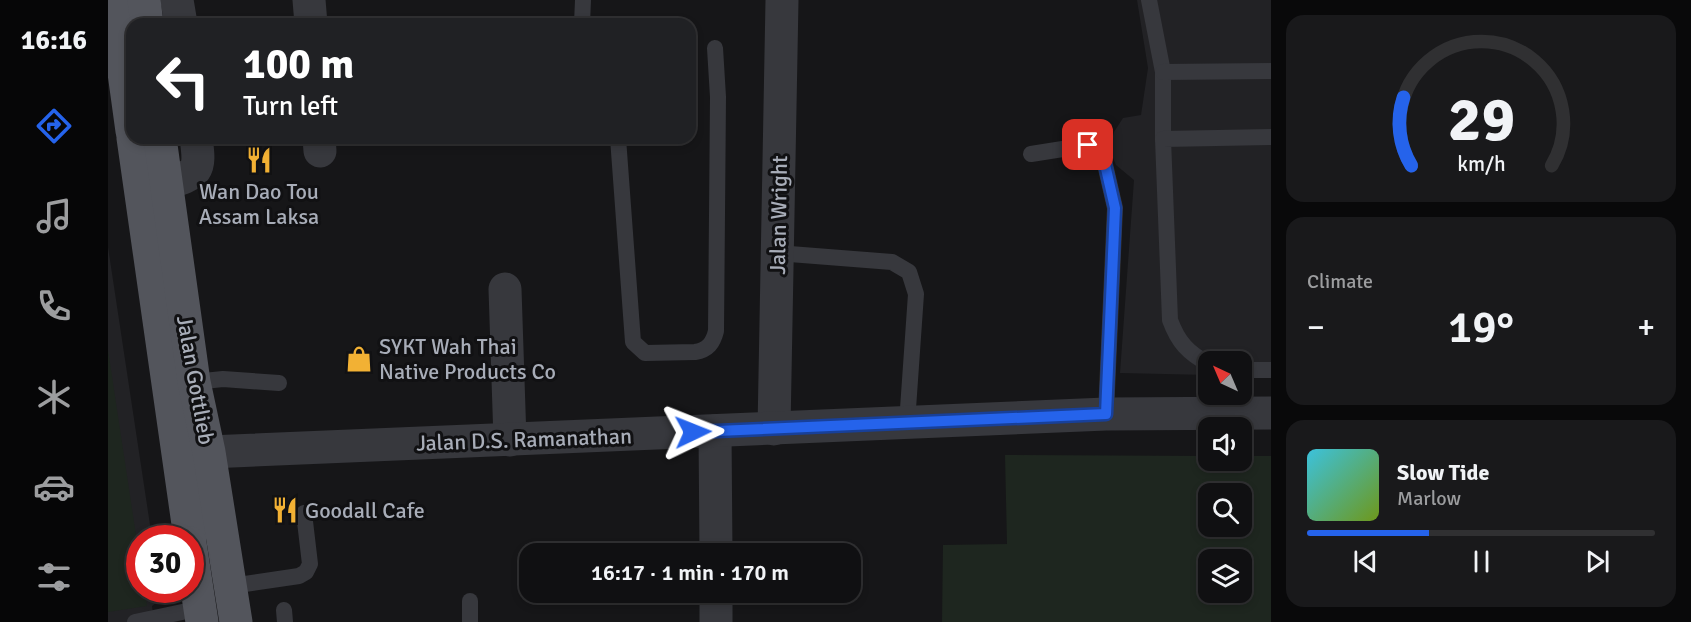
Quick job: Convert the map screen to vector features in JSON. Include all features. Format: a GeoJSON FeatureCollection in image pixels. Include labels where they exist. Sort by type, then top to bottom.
{"type":"FeatureCollection","features":[{"type":"Feature","properties":{"kind":"main road"},"geometry":{"type":"LineString","coordinates":[[114,0],[126,87]]}},
{"type":"Feature","properties":{"kind":"main road"},"geometry":{"type":"LineString","coordinates":[[144,0],[146,18]]}},
{"type":"Feature","properties":{"kind":"main road","name":"Jalan Gottlieb"},"geometry":{"type":"LineString","coordinates":[[134,144],[188,525]]}},
{"type":"Feature","properties":{"kind":"main road","name":"Jalan Gottlieb"},"geometry":{"type":"LineString","coordinates":[[161,144],[194,382],[209,452],[236,622]]}},
{"type":"Feature","properties":{"kind":"street"},"geometry":{"type":"LineString","coordinates":[[177,0],[179,18]]}},
{"type":"Feature","properties":{"kind":"street"},"geometry":{"type":"LineString","coordinates":[[309,0],[310,18]]}},
{"type":"Feature","properties":{"kind":"street","name":"Jalan Wright"},"geometry":{"type":"LineString","coordinates":[[774,429],[782,0]]}},
{"type":"Feature","properties":{"kind":"street"},"geometry":{"type":"LineString","coordinates":[[166,183],[189,177],[195,171],[199,156],[197,144]]}},
{"type":"Feature","properties":{"kind":"street"},"geometry":{"type":"LineString","coordinates":[[505,289],[510,440]]}},
{"type":"Feature","properties":{"kind":"street","name":"Jalan D.S. Ramanathan"},"geometry":{"type":"LineString","coordinates":[[177,457],[209,452],[1106,414],[1271,413]]}},
{"type":"Feature","properties":{"kind":"street"},"geometry":{"type":"LineString","coordinates":[[715,431],[716,543]]}},
{"type":"Feature","properties":{"kind":"street"},"geometry":{"type":"LineString","coordinates":[[716,603],[716,622]]}},
{"type":"Feature","properties":{"kind":"lane"},"geometry":{"type":"LineString","coordinates":[[582,18],[583,0]]}},
{"type":"Feature","properties":{"kind":"lane"},"geometry":{"type":"LineString","coordinates":[[1149,0],[1163,72],[1170,320],[1176,338],[1198,357]]}},
{"type":"Feature","properties":{"kind":"lane"},"geometry":{"type":"LineString","coordinates":[[618,144],[633,342],[645,353],[703,351],[714,340],[716,331],[718,97],[714,48]]}},
{"type":"Feature","properties":{"kind":"lane"},"geometry":{"type":"LineString","coordinates":[[1163,72],[1271,71]]}},
{"type":"Feature","properties":{"kind":"lane"},"geometry":{"type":"LineString","coordinates":[[1164,139],[1271,137]]}},
{"type":"Feature","properties":{"kind":"lane"},"geometry":{"type":"LineString","coordinates":[[1031,154],[1088,145],[1095,147],[1104,160],[1115,208],[1106,414]]}},
{"type":"Feature","properties":{"kind":"lane"},"geometry":{"type":"LineString","coordinates":[[777,253],[892,262],[909,272],[916,294],[907,423]]}},
{"type":"Feature","properties":{"kind":"lane"},"geometry":{"type":"LineString","coordinates":[[1252,370],[1271,370]]}},
{"type":"Feature","properties":{"kind":"lane"},"geometry":{"type":"LineString","coordinates":[[194,382],[223,380],[279,383]]}},
{"type":"Feature","properties":{"kind":"lane"},"geometry":{"type":"LineString","coordinates":[[231,586],[299,576],[306,572],[310,564],[304,513]]}},
{"type":"Feature","properties":{"kind":"lane"},"geometry":{"type":"LineString","coordinates":[[470,601],[470,622]]}},
{"type":"Feature","properties":{"kind":"lane"},"geometry":{"type":"LineString","coordinates":[[135,622],[201,615]]}},
{"type":"Feature","properties":{"kind":"shaded area"},"geometry":{"type":"Polygon","coordinates":[[[1137,0],[1271,0],[1271,376],[1252,376],[1252,351],[1198,351],[1198,375],[1120,373],[1134,180],[1116,165],[1109,148],[1114,132],[1123,118],[1141,115],[1148,68],[1137,0]]]}},
{"type":"Feature","properties":{"kind":"shaded area"},"geometry":{"type":"Polygon","coordinates":[[[108,247],[150,525],[126,525],[126,603],[156,603],[152,606],[154,622],[108,622],[108,247]]]}},
{"type":"Feature","properties":{"kind":"shaded area"},"geometry":{"type":"Polygon","coordinates":[[[108,350],[134,525],[126,525],[126,603],[147,603],[147,606],[108,612],[108,350]]]}},
{"type":"Feature","properties":{"kind":"shaded area"},"geometry":{"type":"Polygon","coordinates":[[[1005,455],[1198,456],[1198,471],[1252,471],[1252,456],[1271,456],[1271,622],[942,622],[943,545],[1007,544],[1005,455]]]}},
{"type":"Feature","properties":{"kind":"place","name":"Wan Dao Tou Assam Laksa"},"geometry":{"type":"Point","coordinates":[259,160]}},
{"type":"Feature","properties":{"kind":"place","name":"SYKT Wah Thai Native Products Co"},"geometry":{"type":"Point","coordinates":[359,359]}},
{"type":"Feature","properties":{"kind":"place","name":"Goodall Cafe"},"geometry":{"type":"Point","coordinates":[285,510]}},
{"type":"Feature","properties":{"kind":"route"},"geometry":{"type":"LineString","coordinates":[[693,432],[1106,414],[1115,208],[1104,160],[1095,147],[1088,145]]}}]}
